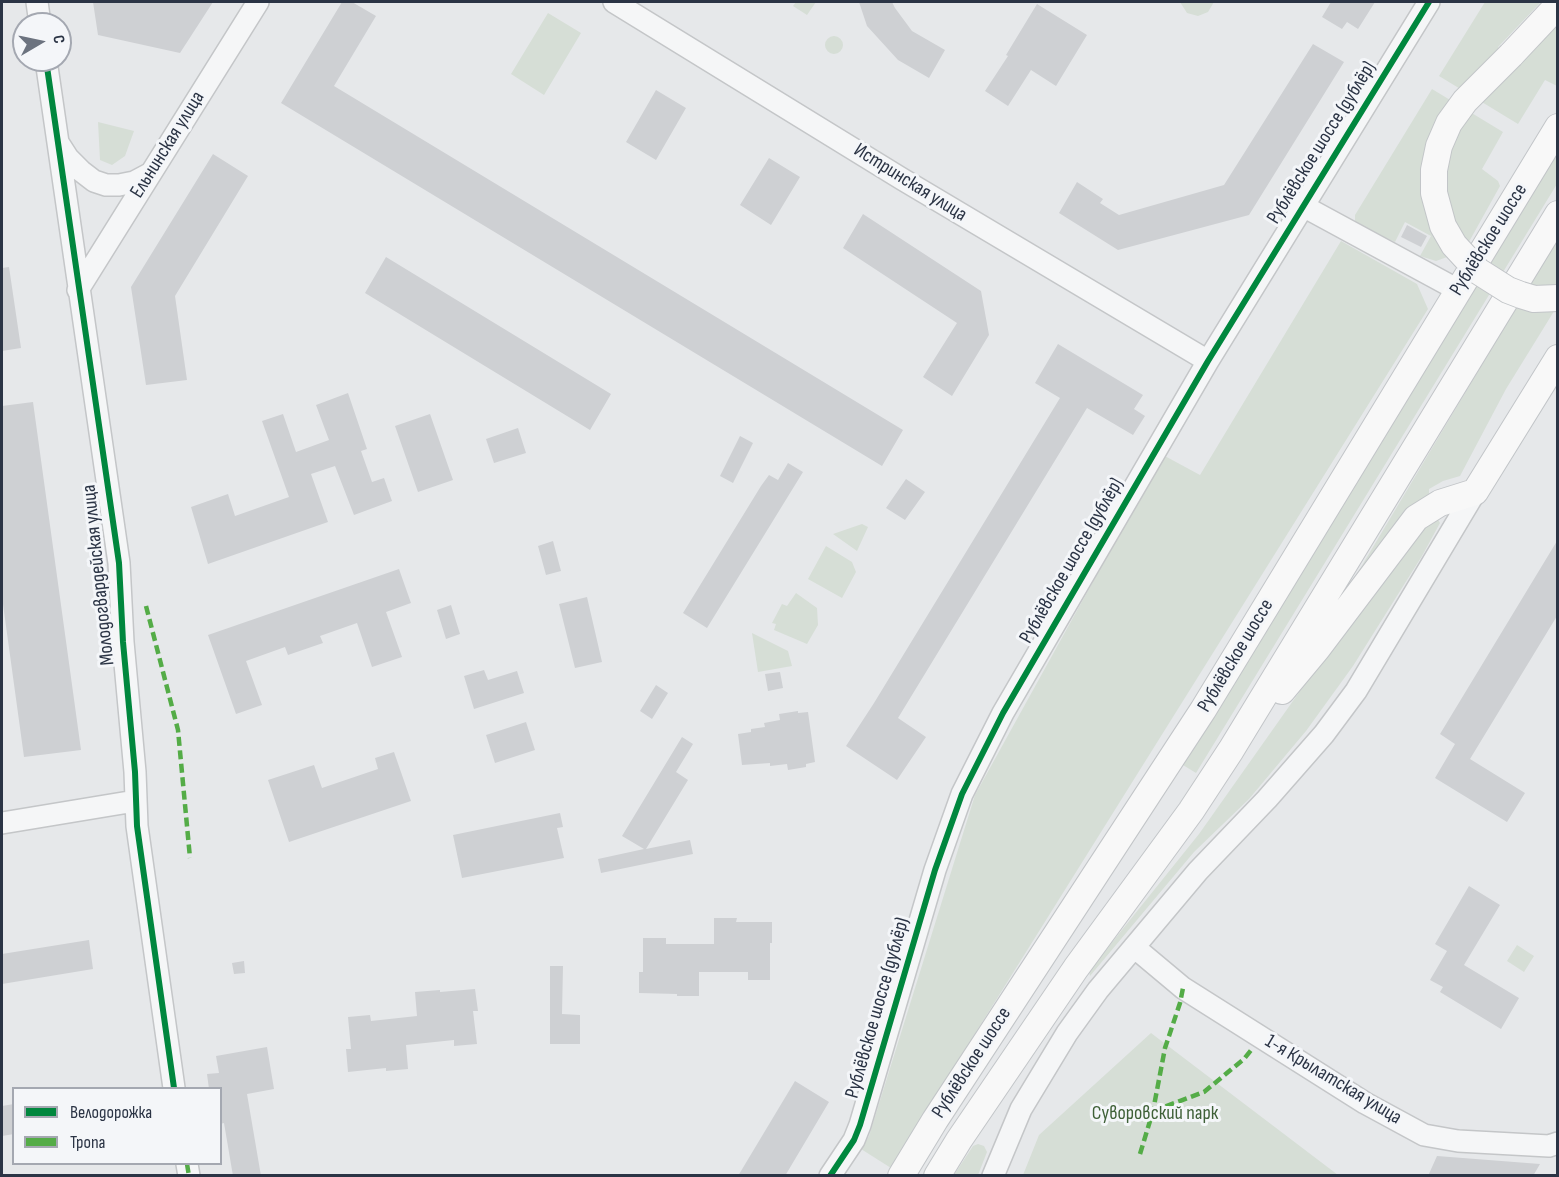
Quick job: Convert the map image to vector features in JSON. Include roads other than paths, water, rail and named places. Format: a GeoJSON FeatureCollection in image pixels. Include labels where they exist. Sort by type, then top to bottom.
{"type":"FeatureCollection","features":[{"type":"Feature","properties":{"kind":"main road"},"geometry":{"type":"LineString","coordinates":[[1557,5],[1465,101],[1449,123],[1439,146],[1434,170],[1434,193],[1443,226],[1454,245],[1478,271],[1508,290],[1521,295],[1534,299],[1557,298]]}},
{"type":"Feature","properties":{"kind":"main road","name":"Рублёвское шоссе"},"geometry":{"type":"LineString","coordinates":[[901,1176],[935,1120],[1203,710],[1557,127]]}},
{"type":"Feature","properties":{"kind":"main road","name":"Рублёвское шоссе"},"geometry":{"type":"LineString","coordinates":[[937,1176],[1076,968],[1191,811],[1231,750],[1557,214]]}},
{"type":"Feature","properties":{"kind":"main road"},"geometry":{"type":"LineString","coordinates":[[1231,750],[1317,649],[1416,518],[1440,503],[1476,492],[1557,358]]}},
{"type":"Feature","properties":{"kind":"street","name":"Ельнинская улица"},"geometry":{"type":"LineString","coordinates":[[78,290],[258,2]]}},
{"type":"Feature","properties":{"kind":"street","name":"Истринская улица"},"geometry":{"type":"LineString","coordinates":[[614,2],[902,179],[1208,361]]}},
{"type":"Feature","properties":{"kind":"street","name":"Рублёвское шоссе (дублёр)"},"geometry":{"type":"LineString","coordinates":[[830,1176],[854,1140],[860,1125],[935,870],[962,794],[1008,703],[1208,361],[1429,2]]}},
{"type":"Feature","properties":{"kind":"street","name":"Молодогвардейская улица"},"geometry":{"type":"LineString","coordinates":[[48,72],[119,563],[123,642],[135,772],[135,801],[174,1087]]}},
{"type":"Feature","properties":{"kind":"street"},"geometry":{"type":"LineString","coordinates":[[58,141],[68,158],[94,181],[106,185],[119,185],[134,182],[151,173]]}},
{"type":"Feature","properties":{"kind":"street"},"geometry":{"type":"LineString","coordinates":[[1303,206],[1458,290]]}},
{"type":"Feature","properties":{"kind":"street"},"geometry":{"type":"LineString","coordinates":[[993,1176],[1021,1109],[1048,1062],[1098,990],[1198,871],[1267,799],[1324,734],[1356,691],[1476,492]]}},
{"type":"Feature","properties":{"kind":"street"},"geometry":{"type":"LineString","coordinates":[[2,822],[135,801]]}},
{"type":"Feature","properties":{"kind":"street","name":"1-я Крылатская улица"},"geometry":{"type":"LineString","coordinates":[[1134,946],[1183,988],[1365,1103],[1424,1135],[1458,1141],[1549,1146],[1557,1143]]}},
{"type":"Feature","properties":{"kind":"park label","name":"Суворовский парк"},"geometry":{"type":"Point","coordinates":[1155,1114]}}]}
